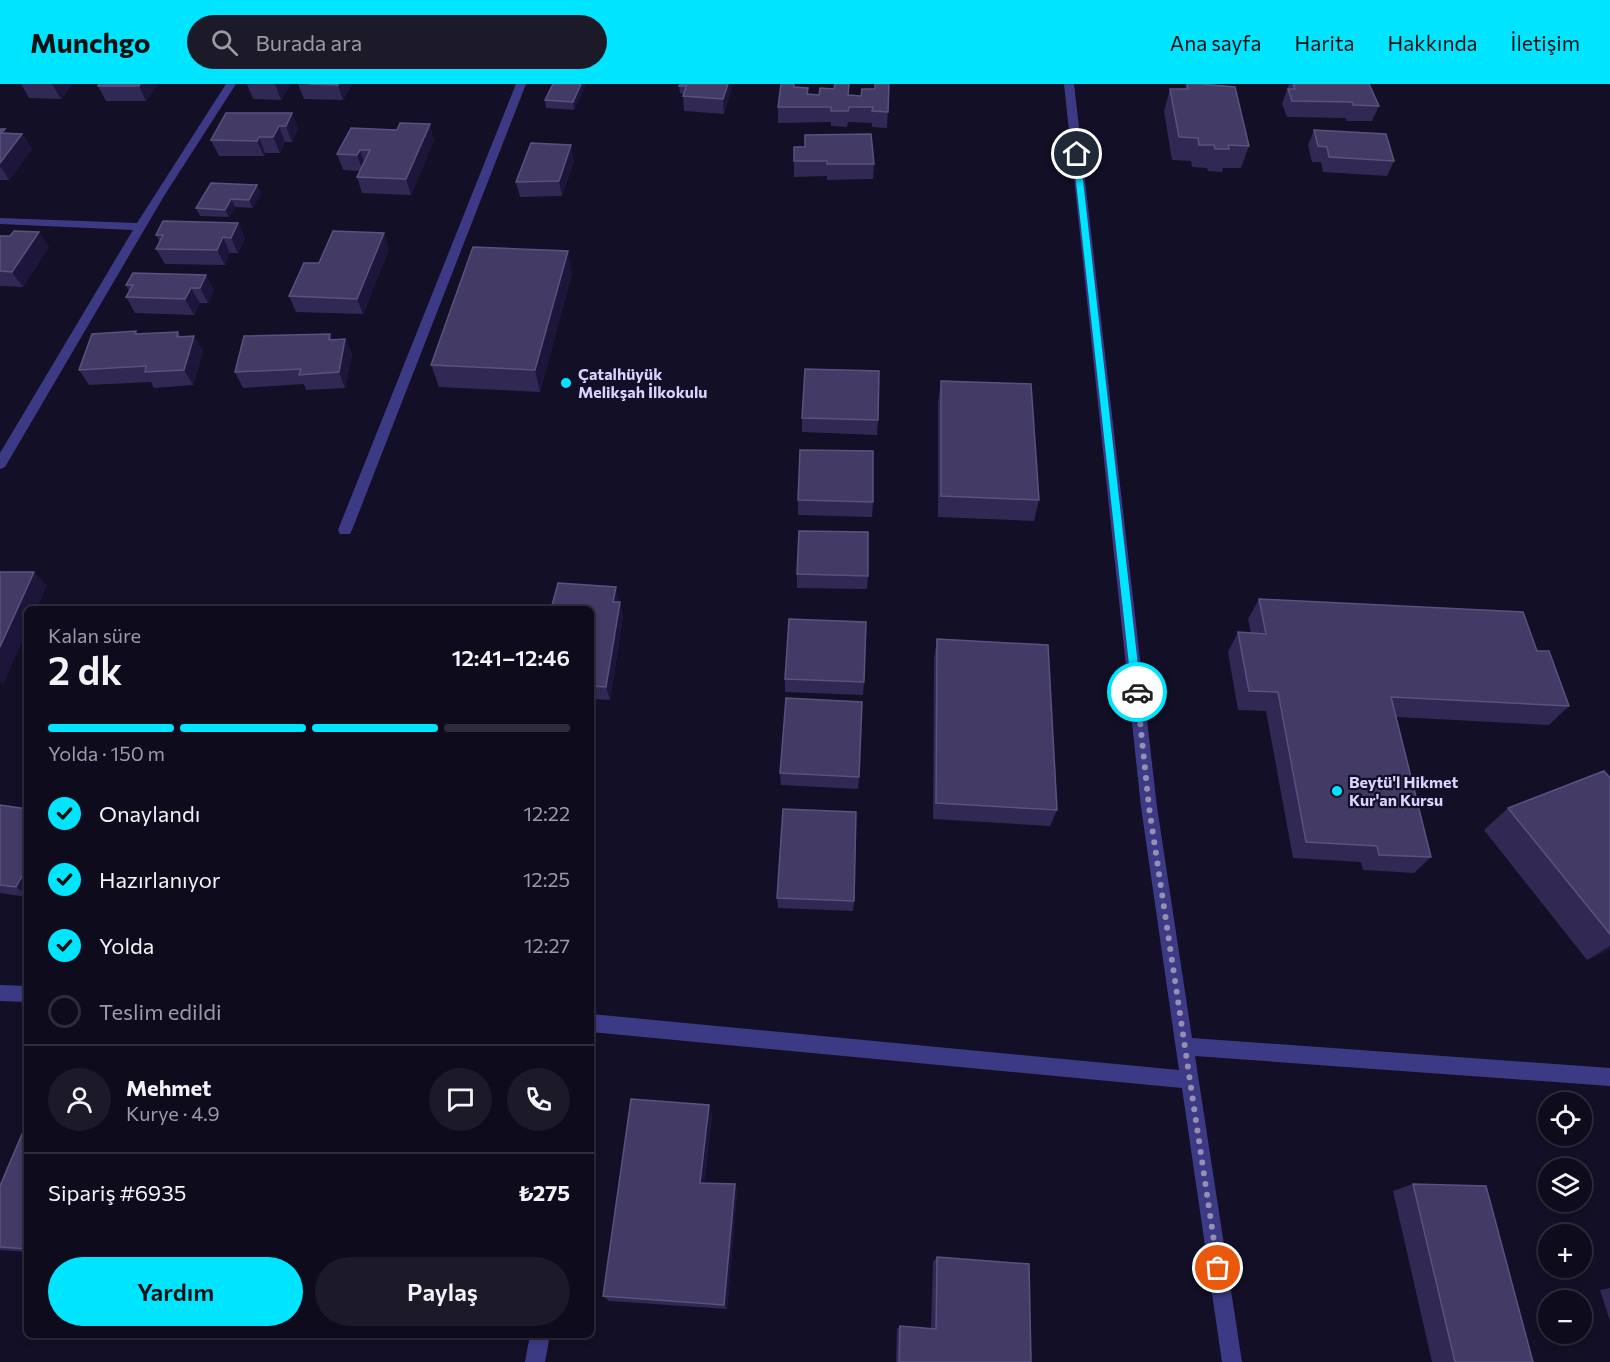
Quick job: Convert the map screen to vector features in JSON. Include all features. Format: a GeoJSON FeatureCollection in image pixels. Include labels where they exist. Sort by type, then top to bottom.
{"type":"FeatureCollection","features":[{"type":"Feature","properties":{"kind":"street"},"geometry":{"type":"LineString","coordinates":[[0,464],[141,227],[231,84]]}},
{"type":"Feature","properties":{"kind":"street"},"geometry":{"type":"LineString","coordinates":[[345,530],[521,84]]}},
{"type":"Feature","properties":{"kind":"street"},"geometry":{"type":"LineString","coordinates":[[1069,84],[1149,807],[1232,1362]]}},
{"type":"Feature","properties":{"kind":"street"},"geometry":{"type":"LineString","coordinates":[[0,221],[141,227]]}},
{"type":"Feature","properties":{"kind":"street"},"geometry":{"type":"LineString","coordinates":[[0,993],[24,994]]}},
{"type":"Feature","properties":{"kind":"street"},"geometry":{"type":"LineString","coordinates":[[594,1023],[1190,1080]]}},
{"type":"Feature","properties":{"kind":"street"},"geometry":{"type":"LineString","coordinates":[[1185,1046],[1610,1077]]}},
{"type":"Feature","properties":{"kind":"street"},"geometry":{"type":"LineString","coordinates":[[535,1362],[539,1338]]}},
{"type":"Feature","properties":{"kind":"building"},"geometry":{"type":"Polygon","coordinates":[[[99,84],[140,84],[139,86],[98,86],[99,84]]]}},
{"type":"Feature","properties":{"kind":"building"},"geometry":{"type":"Polygon","coordinates":[[[553,84],[581,84],[573,102],[545,100],[553,84]]]}},
{"type":"Feature","properties":{"kind":"building"},"geometry":{"type":"Polygon","coordinates":[[[687,84],[728,84],[723,99],[683,96],[687,84]]]}},
{"type":"Feature","properties":{"kind":"building"},"geometry":{"type":"Polygon","coordinates":[[[781,84],[794,84],[794,87],[808,88],[807,94],[819,95],[820,88],[834,89],[835,84],[849,84],[848,95],[861,96],[862,89],[875,89],[875,84],[889,84],[888,112],[872,111],[873,107],[849,107],[848,111],[831,111],[831,107],[778,107],[781,84]]]}},
{"type":"Feature","properties":{"kind":"building"},"geometry":{"type":"Polygon","coordinates":[[[1187,84],[1235,87],[1249,146],[1228,145],[1229,149],[1215,149],[1214,145],[1199,145],[1198,138],[1179,137],[1170,89],[1188,89],[1187,84]]]}},
{"type":"Feature","properties":{"kind":"building"},"geometry":{"type":"Polygon","coordinates":[[[1293,84],[1369,84],[1379,106],[1353,105],[1352,102],[1292,101],[1288,89],[1295,89],[1293,84]]]}},
{"type":"Feature","properties":{"kind":"building"},"geometry":{"type":"Polygon","coordinates":[[[226,113],[292,113],[286,126],[279,126],[273,137],[259,137],[257,141],[211,140],[226,113]]]}},
{"type":"Feature","properties":{"kind":"building"},"geometry":{"type":"Polygon","coordinates":[[[400,123],[430,124],[406,179],[357,177],[370,150],[360,150],[357,155],[337,154],[351,128],[397,130],[400,123]]]}},
{"type":"Feature","properties":{"kind":"building"},"geometry":{"type":"Polygon","coordinates":[[[0,129],[5,129],[1,133],[22,134],[0,163],[0,129]]]}},
{"type":"Feature","properties":{"kind":"building"},"geometry":{"type":"Polygon","coordinates":[[[1314,130],[1386,134],[1394,161],[1329,157],[1327,147],[1318,146],[1314,130]]]}},
{"type":"Feature","properties":{"kind":"building"},"geometry":{"type":"Polygon","coordinates":[[[871,134],[874,164],[794,161],[794,147],[805,147],[805,135],[871,134]]]}},
{"type":"Feature","properties":{"kind":"building"},"geometry":{"type":"Polygon","coordinates":[[[531,143],[571,145],[559,181],[516,182],[531,143]]]}},
{"type":"Feature","properties":{"kind":"building"},"geometry":{"type":"Polygon","coordinates":[[[211,183],[257,185],[249,200],[231,199],[225,210],[196,208],[211,183]]]}},
{"type":"Feature","properties":{"kind":"building"},"geometry":{"type":"Polygon","coordinates":[[[163,221],[238,223],[231,238],[223,237],[217,250],[156,249],[163,235],[156,235],[163,221]]]}},
{"type":"Feature","properties":{"kind":"building"},"geometry":{"type":"Polygon","coordinates":[[[14,231],[39,232],[12,272],[0,271],[0,236],[10,236],[14,231]]]}},
{"type":"Feature","properties":{"kind":"building"},"geometry":{"type":"Polygon","coordinates":[[[333,231],[384,233],[357,299],[289,296],[304,263],[319,263],[333,231]]]}},
{"type":"Feature","properties":{"kind":"building"},"geometry":{"type":"Polygon","coordinates":[[[473,247],[568,251],[535,370],[431,365],[473,247]]]}},
{"type":"Feature","properties":{"kind":"building"},"geometry":{"type":"Polygon","coordinates":[[[133,273],[206,275],[200,288],[191,288],[185,299],[126,297],[133,285],[126,285],[133,273]]]}},
{"type":"Feature","properties":{"kind":"building"},"geometry":{"type":"Polygon","coordinates":[[[136,331],[135,334],[178,332],[177,337],[194,336],[184,370],[145,372],[146,366],[79,370],[92,334],[136,331]]]}},
{"type":"Feature","properties":{"kind":"building"},"geometry":{"type":"Polygon","coordinates":[[[330,334],[329,340],[345,339],[339,372],[299,375],[301,369],[235,372],[244,336],[330,334]]]}},
{"type":"Feature","properties":{"kind":"building"},"geometry":{"type":"Polygon","coordinates":[[[805,369],[879,371],[878,420],[802,418],[805,369]]]}},
{"type":"Feature","properties":{"kind":"building"},"geometry":{"type":"Polygon","coordinates":[[[941,381],[1031,384],[1039,500],[941,496],[941,381]]]}},
{"type":"Feature","properties":{"kind":"building"},"geometry":{"type":"Polygon","coordinates":[[[800,450],[873,451],[873,502],[798,500],[800,450]]]}},
{"type":"Feature","properties":{"kind":"building"},"geometry":{"type":"Polygon","coordinates":[[[799,531],[868,532],[868,576],[797,574],[799,531]]]}},
{"type":"Feature","properties":{"kind":"building"},"geometry":{"type":"Polygon","coordinates":[[[0,572],[34,572],[0,647],[0,572]]]}},
{"type":"Feature","properties":{"kind":"building"},"geometry":{"type":"Polygon","coordinates":[[[558,583],[616,587],[613,602],[620,602],[606,687],[594,686],[594,606],[552,606],[558,583]]]}},
{"type":"Feature","properties":{"kind":"building","name":"Beytü'l Hikmet Kur'an Kursu"},"geometry":{"type":"Polygon","coordinates":[[[1259,599],[1523,612],[1537,651],[1549,651],[1569,706],[1391,697],[1431,857],[1379,855],[1377,846],[1306,842],[1278,692],[1249,691],[1238,632],[1266,634],[1259,599]]]}},
{"type":"Feature","properties":{"kind":"building"},"geometry":{"type":"Polygon","coordinates":[[[789,619],[866,622],[864,682],[785,679],[789,619]]]}},
{"type":"Feature","properties":{"kind":"building"},"geometry":{"type":"Polygon","coordinates":[[[937,639],[1048,645],[1057,810],[936,803],[937,639]]]}},
{"type":"Feature","properties":{"kind":"building"},"geometry":{"type":"Polygon","coordinates":[[[786,698],[862,702],[859,777],[780,773],[786,698]]]}},
{"type":"Feature","properties":{"kind":"building"},"geometry":{"type":"Polygon","coordinates":[[[1604,771],[1610,778],[1610,934],[1508,808],[1604,771]]]}},
{"type":"Feature","properties":{"kind":"building"},"geometry":{"type":"Polygon","coordinates":[[[0,805],[24,809],[24,872],[16,887],[0,885],[0,805]]]}},
{"type":"Feature","properties":{"kind":"building"},"geometry":{"type":"Polygon","coordinates":[[[783,809],[856,812],[854,901],[777,898],[783,809]]]}},
{"type":"Feature","properties":{"kind":"building"},"geometry":{"type":"Polygon","coordinates":[[[631,1099],[709,1105],[700,1183],[735,1184],[724,1305],[603,1296],[631,1099]]]}},
{"type":"Feature","properties":{"kind":"building"},"geometry":{"type":"Polygon","coordinates":[[[22,1134],[24,1134],[24,1249],[0,1247],[0,1186],[22,1134]]]}},
{"type":"Feature","properties":{"kind":"building"},"geometry":{"type":"Polygon","coordinates":[[[1413,1184],[1486,1186],[1533,1362],[1455,1362],[1413,1184]]]}},
{"type":"Feature","properties":{"kind":"building"},"geometry":{"type":"Polygon","coordinates":[[[937,1257],[1029,1264],[1031,1362],[899,1362],[900,1326],[936,1329],[937,1257]]]}},
{"type":"Feature","properties":{"kind":"way so far"},"geometry":{"type":"LineString","coordinates":[[1137,692],[1149,807],[1218,1268]]}},
{"type":"Feature","properties":{"kind":"place","name":"Çatalhüyük Melikşah İlkokulu"},"geometry":{"type":"Point","coordinates":[566,383]}},
{"type":"Feature","properties":{"kind":"place","name":"Beytü'l Hikmet Kur'an Kursu"},"geometry":{"type":"Point","coordinates":[1337,791]}},
{"type":"Feature","properties":{"kind":"route"},"geometry":{"type":"LineString","coordinates":[[1077,154],[1137,692]]}}]}
